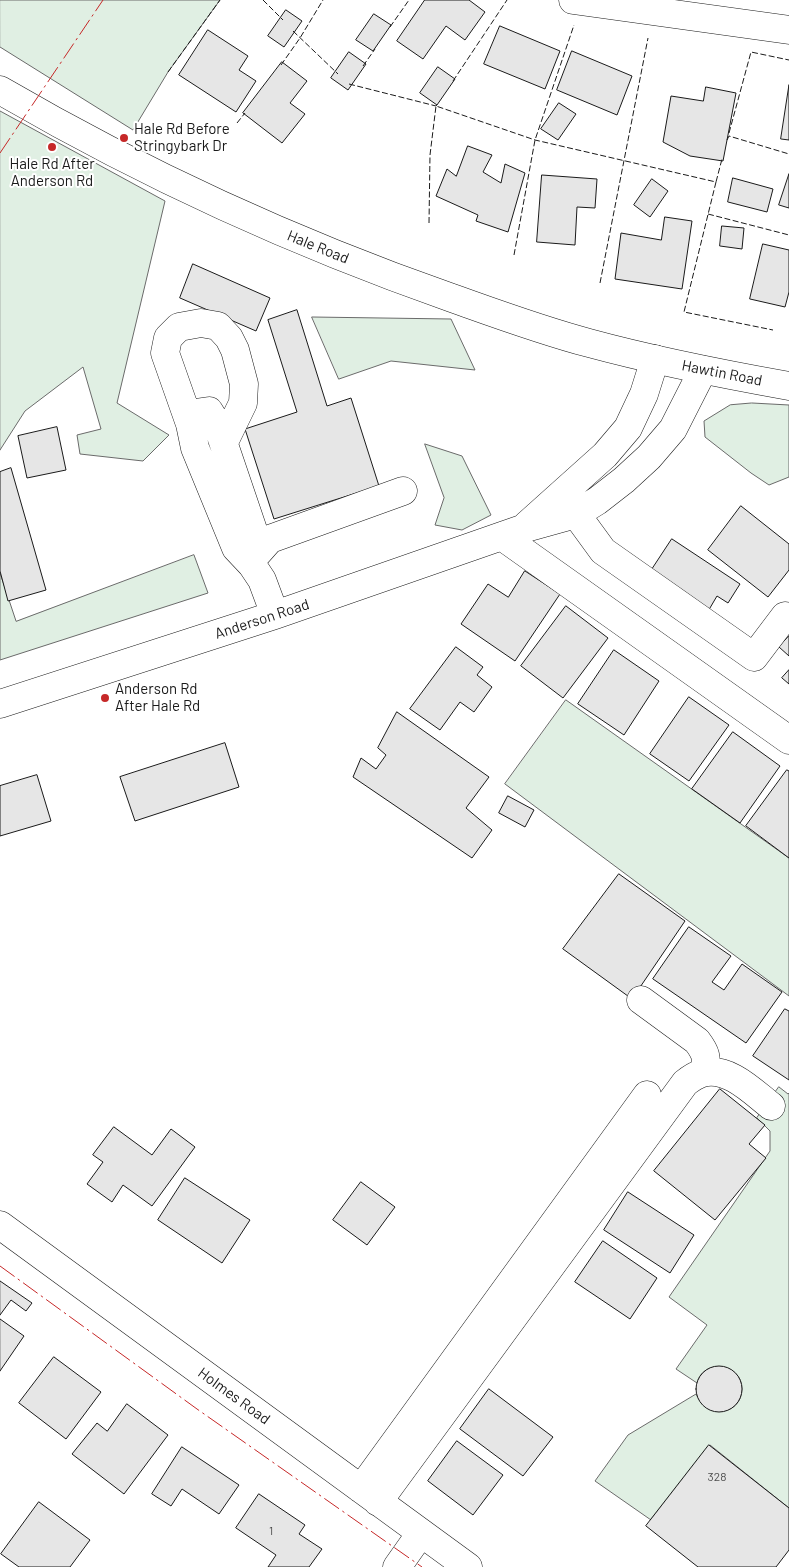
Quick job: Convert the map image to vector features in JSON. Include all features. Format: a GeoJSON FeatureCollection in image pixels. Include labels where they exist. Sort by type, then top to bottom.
{"type":"FeatureCollection","features":[{"type":"Feature","properties":{"kind":"street"},"geometry":{"type":"LineString","coordinates":[[573,0],[789,30]]}},
{"type":"Feature","properties":{"kind":"street","name":"Hale Road"},"geometry":{"type":"LineString","coordinates":[[0,90],[107,150],[168,181],[276,230],[404,281],[538,328],[655,359]]}},
{"type":"Feature","properties":{"kind":"street"},"geometry":{"type":"LineString","coordinates":[[224,442],[243,403],[244,384],[236,350],[229,338],[218,326],[201,323],[179,327],[168,338],[165,353],[190,424],[195,448],[236,548],[253,561],[275,615]]}},
{"type":"Feature","properties":{"kind":"street","name":"Hawtin Road"},"geometry":{"type":"LineString","coordinates":[[655,359],[789,386]]}},
{"type":"Feature","properties":{"kind":"street","name":"Anderson Road"},"geometry":{"type":"LineString","coordinates":[[512,533],[605,455],[628,428],[644,394],[655,359]]}},
{"type":"Feature","properties":{"kind":"street","name":"Anderson Road"},"geometry":{"type":"LineString","coordinates":[[0,704],[275,615],[512,533],[576,514],[597,501],[624,480],[649,457],[674,429],[703,370]]}},
{"type":"Feature","properties":{"kind":"street"},"geometry":{"type":"LineString","coordinates":[[190,424],[196,413],[209,411],[217,424],[257,542],[253,561]]}},
{"type":"Feature","properties":{"kind":"street"},"geometry":{"type":"LineString","coordinates":[[253,561],[270,539],[403,491]]}},
{"type":"Feature","properties":{"kind":"street"},"geometry":{"type":"LineString","coordinates":[[576,514],[603,551],[754,657],[785,616]]}},
{"type":"Feature","properties":{"kind":"street"},"geometry":{"type":"LineString","coordinates":[[512,533],[548,550],[789,718]]}},
{"type":"Feature","properties":{"kind":"street"},"geometry":{"type":"LineString","coordinates":[[512,533],[530,557],[789,740]]}},
{"type":"Feature","properties":{"kind":"street"},"geometry":{"type":"LineString","coordinates":[[641,1000],[697,1041],[707,1058],[705,1072]]}},
{"type":"Feature","properties":{"kind":"street"},"geometry":{"type":"LineString","coordinates":[[370,1495],[685,1083],[705,1072],[719,1072],[736,1080],[771,1106]]}},
{"type":"Feature","properties":{"kind":"street"},"geometry":{"type":"LineString","coordinates":[[370,1495],[647,1094]]}},
{"type":"Feature","properties":{"kind":"street","name":"Holmes Road"},"geometry":{"type":"LineString","coordinates":[[0,1225],[468,1567]]}},
{"type":"Feature","properties":{"kind":"street"},"geometry":{"type":"LineString","coordinates":[[397,1567],[421,1533]]}},
{"type":"Feature","properties":{"kind":"green space"},"geometry":{"type":"Polygon","coordinates":[[[0,0],[220,0],[168,72],[133,130],[0,47],[0,0]]]}},
{"type":"Feature","properties":{"kind":"green space"},"geometry":{"type":"Polygon","coordinates":[[[0,111],[165,201],[117,403],[169,435],[143,461],[80,454],[77,435],[101,429],[83,367],[25,411],[0,450],[0,111]]]}},
{"type":"Feature","properties":{"kind":"green space"},"geometry":{"type":"Polygon","coordinates":[[[312,317],[451,319],[475,370],[391,361],[339,379],[312,317]]]}},
{"type":"Feature","properties":{"kind":"green space"},"geometry":{"type":"Polygon","coordinates":[[[752,403],[789,405],[789,477],[769,485],[705,437],[704,421],[730,405],[752,403]]]}},
{"type":"Feature","properties":{"kind":"green space"},"geometry":{"type":"Polygon","coordinates":[[[425,444],[462,456],[491,515],[462,530],[435,525],[444,498],[425,444]]]}},
{"type":"Feature","properties":{"kind":"green space"},"geometry":{"type":"Polygon","coordinates":[[[194,555],[208,593],[0,660],[0,573],[16,621],[194,555]]]}},
{"type":"Feature","properties":{"kind":"green space"},"geometry":{"type":"Polygon","coordinates":[[[566,700],[789,858],[789,996],[505,784],[566,700]]]}},
{"type":"Feature","properties":{"kind":"green space"},"geometry":{"type":"Polygon","coordinates":[[[779,1087],[789,1093],[789,1508],[710,1445],[651,1520],[595,1481],[628,1435],[696,1394],[701,1402],[715,1411],[730,1409],[736,1405],[740,1398],[742,1389],[740,1380],[729,1369],[714,1367],[707,1370],[701,1375],[697,1383],[676,1369],[707,1325],[669,1297],[770,1151],[770,1131],[757,1118],[779,1087]]]}},
{"type":"Feature","properties":{"kind":"building"},"geometry":{"type":"Polygon","coordinates":[[[425,0],[469,0],[485,12],[465,40],[446,26],[423,59],[397,41],[425,0]]]}},
{"type":"Feature","properties":{"kind":"building"},"geometry":{"type":"Polygon","coordinates":[[[286,10],[302,21],[284,47],[268,36],[286,10]]]}},
{"type":"Feature","properties":{"kind":"building"},"geometry":{"type":"Polygon","coordinates":[[[374,14],[391,25],[373,51],[356,40],[374,14]]]}},
{"type":"Feature","properties":{"kind":"building"},"geometry":{"type":"Polygon","coordinates":[[[500,26],[560,51],[545,89],[484,64],[500,26]]]}},
{"type":"Feature","properties":{"kind":"building"},"geometry":{"type":"Polygon","coordinates":[[[208,30],[248,56],[239,70],[256,81],[236,112],[179,75],[208,30]]]}},
{"type":"Feature","properties":{"kind":"building"},"geometry":{"type":"Polygon","coordinates":[[[572,51],[632,76],[617,115],[557,90],[572,51]]]}},
{"type":"Feature","properties":{"kind":"building"},"geometry":{"type":"Polygon","coordinates":[[[349,52],[366,64],[348,90],[331,78],[349,52]]]}},
{"type":"Feature","properties":{"kind":"building"},"geometry":{"type":"Polygon","coordinates":[[[282,62],[307,81],[290,103],[305,114],[282,143],[243,113],[282,62]]]}},
{"type":"Feature","properties":{"kind":"building"},"geometry":{"type":"Polygon","coordinates":[[[438,67],[455,79],[437,105],[420,93],[438,67]]]}},
{"type":"Feature","properties":{"kind":"building"},"geometry":{"type":"Polygon","coordinates":[[[789,85],[789,140],[781,139],[789,85]]]}},
{"type":"Feature","properties":{"kind":"building"},"geometry":{"type":"Polygon","coordinates":[[[706,87],[736,93],[723,161],[690,156],[663,142],[671,96],[703,101],[706,87]]]}},
{"type":"Feature","properties":{"kind":"building"},"geometry":{"type":"Polygon","coordinates":[[[559,103],[576,114],[558,140],[541,129],[559,103]]]}},
{"type":"Feature","properties":{"kind":"building"},"geometry":{"type":"Polygon","coordinates":[[[468,146],[492,155],[483,172],[501,183],[505,164],[525,173],[508,232],[476,221],[478,215],[436,196],[447,169],[456,176],[468,146]]]}},
{"type":"Feature","properties":{"kind":"building"},"geometry":{"type":"Polygon","coordinates":[[[789,174],[789,208],[779,205],[789,174]]]}},
{"type":"Feature","properties":{"kind":"building"},"geometry":{"type":"Polygon","coordinates":[[[542,175],[597,179],[595,208],[577,207],[575,245],[537,242],[542,175]]]}},
{"type":"Feature","properties":{"kind":"building"},"geometry":{"type":"Polygon","coordinates":[[[733,178],[773,189],[767,212],[728,202],[733,178]]]}},
{"type":"Feature","properties":{"kind":"building"},"geometry":{"type":"Polygon","coordinates":[[[652,179],[668,191],[650,217],[634,205],[652,179]]]}},
{"type":"Feature","properties":{"kind":"building"},"geometry":{"type":"Polygon","coordinates":[[[665,217],[692,221],[682,289],[615,279],[621,233],[661,240],[665,217]]]}},
{"type":"Feature","properties":{"kind":"building"},"geometry":{"type":"Polygon","coordinates":[[[722,226],[744,228],[742,249],[720,246],[722,226]]]}},
{"type":"Feature","properties":{"kind":"building"},"geometry":{"type":"Polygon","coordinates":[[[763,244],[789,250],[789,292],[785,307],[750,299],[763,244]]]}},
{"type":"Feature","properties":{"kind":"building"},"geometry":{"type":"Polygon","coordinates":[[[193,264],[270,298],[256,331],[180,298],[193,264]]]}},
{"type":"Feature","properties":{"kind":"building"},"geometry":{"type":"Polygon","coordinates":[[[297,310],[327,406],[351,398],[379,486],[274,519],[245,429],[297,412],[268,320],[297,310]]]}},
{"type":"Feature","properties":{"kind":"building"},"geometry":{"type":"Polygon","coordinates":[[[57,427],[66,470],[27,478],[18,436],[57,427]]]}},
{"type":"Feature","properties":{"kind":"building"},"geometry":{"type":"Polygon","coordinates":[[[11,468],[46,590],[8,601],[0,571],[0,472],[11,468]]]}},
{"type":"Feature","properties":{"kind":"building"},"geometry":{"type":"Polygon","coordinates":[[[741,506],[789,544],[789,570],[768,597],[708,550],[741,506]]]}},
{"type":"Feature","properties":{"kind":"building"},"geometry":{"type":"Polygon","coordinates":[[[672,539],[740,584],[728,603],[717,596],[707,613],[649,574],[672,539]]]}},
{"type":"Feature","properties":{"kind":"building"},"geometry":{"type":"Polygon","coordinates":[[[525,571],[560,594],[515,661],[461,624],[488,584],[508,597],[525,571]]]}},
{"type":"Feature","properties":{"kind":"building"},"geometry":{"type":"Polygon","coordinates":[[[566,606],[608,638],[563,698],[521,666],[566,606]]]}},
{"type":"Feature","properties":{"kind":"building"},"geometry":{"type":"Polygon","coordinates":[[[789,636],[789,656],[779,647],[789,636]]]}},
{"type":"Feature","properties":{"kind":"building"},"geometry":{"type":"Polygon","coordinates":[[[456,647],[483,667],[477,675],[492,687],[474,712],[460,702],[440,730],[410,709],[456,647]]]}},
{"type":"Feature","properties":{"kind":"building"},"geometry":{"type":"Polygon","coordinates":[[[614,650],[659,681],[624,735],[578,704],[614,650]]]}},
{"type":"Feature","properties":{"kind":"building"},"geometry":{"type":"Polygon","coordinates":[[[789,670],[789,684],[782,678],[789,670]]]}},
{"type":"Feature","properties":{"kind":"building"},"geometry":{"type":"Polygon","coordinates":[[[689,697],[729,725],[689,781],[650,754],[689,697]]]}},
{"type":"Feature","properties":{"kind":"building"},"geometry":{"type":"Polygon","coordinates":[[[397,712],[489,777],[466,808],[492,830],[472,858],[353,777],[361,758],[376,769],[386,755],[378,748],[397,712]]]}},
{"type":"Feature","properties":{"kind":"building"},"geometry":{"type":"Polygon","coordinates":[[[733,732],[780,766],[740,823],[692,789],[733,732]]]}},
{"type":"Feature","properties":{"kind":"building"},"geometry":{"type":"Polygon","coordinates":[[[225,743],[239,787],[135,821],[120,777],[225,743]]]}},
{"type":"Feature","properties":{"kind":"building"},"geometry":{"type":"Polygon","coordinates":[[[787,770],[789,771],[789,858],[746,826],[787,770]]]}},
{"type":"Feature","properties":{"kind":"building"},"geometry":{"type":"Polygon","coordinates":[[[37,775],[51,821],[0,836],[0,786],[37,775]]]}},
{"type":"Feature","properties":{"kind":"building"},"geometry":{"type":"Polygon","coordinates":[[[508,796],[534,810],[525,827],[499,813],[508,796]]]}},
{"type":"Feature","properties":{"kind":"building"},"geometry":{"type":"Polygon","coordinates":[[[619,874],[685,921],[632,999],[563,949],[619,874]]]}},
{"type":"Feature","properties":{"kind":"building"},"geometry":{"type":"Polygon","coordinates":[[[689,927],[731,956],[712,982],[724,990],[742,964],[782,992],[746,1043],[653,979],[689,927]]]}},
{"type":"Feature","properties":{"kind":"building"},"geometry":{"type":"Polygon","coordinates":[[[785,1009],[789,1011],[789,1080],[753,1056],[785,1009]]]}},
{"type":"Feature","properties":{"kind":"building"},"geometry":{"type":"Polygon","coordinates":[[[720,1089],[765,1125],[749,1144],[766,1158],[715,1220],[654,1171],[720,1089]]]}},
{"type":"Feature","properties":{"kind":"building"},"geometry":{"type":"Polygon","coordinates":[[[114,1127],[152,1155],[171,1129],[195,1147],[152,1206],[123,1185],[112,1202],[87,1184],[103,1162],[93,1155],[114,1127]]]}},
{"type":"Feature","properties":{"kind":"building"},"geometry":{"type":"Polygon","coordinates":[[[185,1178],[250,1220],[222,1263],[158,1220],[185,1178]]]}},
{"type":"Feature","properties":{"kind":"building"},"geometry":{"type":"Polygon","coordinates":[[[361,1182],[395,1207],[367,1245],[333,1220],[361,1182]]]}},
{"type":"Feature","properties":{"kind":"building"},"geometry":{"type":"Polygon","coordinates":[[[628,1192],[694,1235],[670,1273],[604,1230],[628,1192]]]}},
{"type":"Feature","properties":{"kind":"building"},"geometry":{"type":"Polygon","coordinates":[[[603,1241],[657,1278],[630,1319],[575,1282],[603,1241]]]}},
{"type":"Feature","properties":{"kind":"building"},"geometry":{"type":"Polygon","coordinates":[[[0,1281],[32,1303],[26,1311],[11,1300],[0,1315],[0,1281]]]}},
{"type":"Feature","properties":{"kind":"building"},"geometry":{"type":"Polygon","coordinates":[[[0,1319],[24,1336],[0,1371],[0,1319]]]}},
{"type":"Feature","properties":{"kind":"building"},"geometry":{"type":"Polygon","coordinates":[[[54,1357],[101,1392],[66,1439],[19,1403],[54,1357]]]}},
{"type":"Feature","properties":{"kind":"building"},"geometry":{"type":"Polygon","coordinates":[[[719,1366],[732,1370],[738,1376],[742,1389],[738,1402],[732,1408],[719,1412],[706,1408],[700,1402],[696,1389],[700,1376],[706,1370],[719,1366]]]}},
{"type":"Feature","properties":{"kind":"building"},"geometry":{"type":"Polygon","coordinates":[[[489,1389],[553,1437],[523,1476],[460,1429],[489,1389]]]}},
{"type":"Feature","properties":{"kind":"building"},"geometry":{"type":"Polygon","coordinates":[[[127,1404],[168,1435],[124,1494],[72,1454],[97,1423],[107,1431],[127,1404]]]}},
{"type":"Feature","properties":{"kind":"building"},"geometry":{"type":"Polygon","coordinates":[[[457,1441],[503,1475],[473,1515],[428,1481],[457,1441]]]}},
{"type":"Feature","properties":{"kind":"building"},"geometry":{"type":"Polygon","coordinates":[[[709,1445],[789,1508],[789,1550],[776,1567],[698,1567],[646,1526],[709,1445]]]}},
{"type":"Feature","properties":{"kind":"building"},"geometry":{"type":"Polygon","coordinates":[[[182,1447],[239,1485],[219,1514],[182,1489],[171,1506],[152,1494],[182,1447]]]}},
{"type":"Feature","properties":{"kind":"building"},"geometry":{"type":"Polygon","coordinates":[[[259,1494],[305,1525],[299,1534],[322,1549],[309,1567],[268,1567],[276,1555],[236,1528],[259,1494]]]}},
{"type":"Feature","properties":{"kind":"building"},"geometry":{"type":"Polygon","coordinates":[[[39,1502],[90,1540],[70,1567],[19,1567],[1,1554],[39,1502]]]}},
{"type":"Feature","properties":{"kind":"fence"},"geometry":{"type":"LineString","coordinates":[[168,72],[220,0]]}},
{"type":"Feature","properties":{"kind":"fence"},"geometry":{"type":"LineString","coordinates":[[263,0],[283,20]]}},
{"type":"Feature","properties":{"kind":"fence"},"geometry":{"type":"LineString","coordinates":[[281,65],[323,0]]}},
{"type":"Feature","properties":{"kind":"fence"},"geometry":{"type":"LineString","coordinates":[[390,27],[409,0]]}},
{"type":"Feature","properties":{"kind":"fence"},"geometry":{"type":"LineString","coordinates":[[453,81],[507,0]]}},
{"type":"Feature","properties":{"kind":"fence"},"geometry":{"type":"LineString","coordinates":[[514,255],[535,140],[574,25]]}},
{"type":"Feature","properties":{"kind":"fence"},"geometry":{"type":"LineString","coordinates":[[293,31],[338,74]]}},
{"type":"Feature","properties":{"kind":"fence"},"geometry":{"type":"LineString","coordinates":[[600,283],[648,38]]}},
{"type":"Feature","properties":{"kind":"fence"},"geometry":{"type":"LineString","coordinates":[[363,66],[375,49]]}},
{"type":"Feature","properties":{"kind":"fence"},"geometry":{"type":"LineString","coordinates":[[729,133],[751,52],[789,60]]}},
{"type":"Feature","properties":{"kind":"fence"},"geometry":{"type":"LineString","coordinates":[[349,84],[436,106],[438,104]]}},
{"type":"Feature","properties":{"kind":"fence"},"geometry":{"type":"LineString","coordinates":[[429,223],[430,155],[436,106],[535,140],[716,182],[722,159]]}},
{"type":"Feature","properties":{"kind":"fence"},"geometry":{"type":"LineString","coordinates":[[237,123],[245,113]]}},
{"type":"Feature","properties":{"kind":"fence"},"geometry":{"type":"LineString","coordinates":[[727,140],[729,136],[789,154]]}},
{"type":"Feature","properties":{"kind":"fence"},"geometry":{"type":"LineString","coordinates":[[716,182],[684,312],[773,330]]}},
{"type":"Feature","properties":{"kind":"fence"},"geometry":{"type":"LineString","coordinates":[[708,214],[789,235]]}},
{"type":"Feature","properties":{"kind":"power"},"geometry":{"type":"LineString","coordinates":[[0,153],[103,0]]}},
{"type":"Feature","properties":{"kind":"power"},"geometry":{"type":"LineString","coordinates":[[0,1266],[197,1409],[422,1567]]}},
{"type":"Feature","properties":{"kind":"place","name":"Hale Rd Before Stringybark Dr"},"geometry":{"type":"Point","coordinates":[124,138]}},
{"type":"Feature","properties":{"kind":"place","name":"Hale Rd After Anderson Rd"},"geometry":{"type":"Point","coordinates":[52,147]}},
{"type":"Feature","properties":{"kind":"place","name":"Anderson Rd After Hale Rd"},"geometry":{"type":"Point","coordinates":[105,698]}}]}
